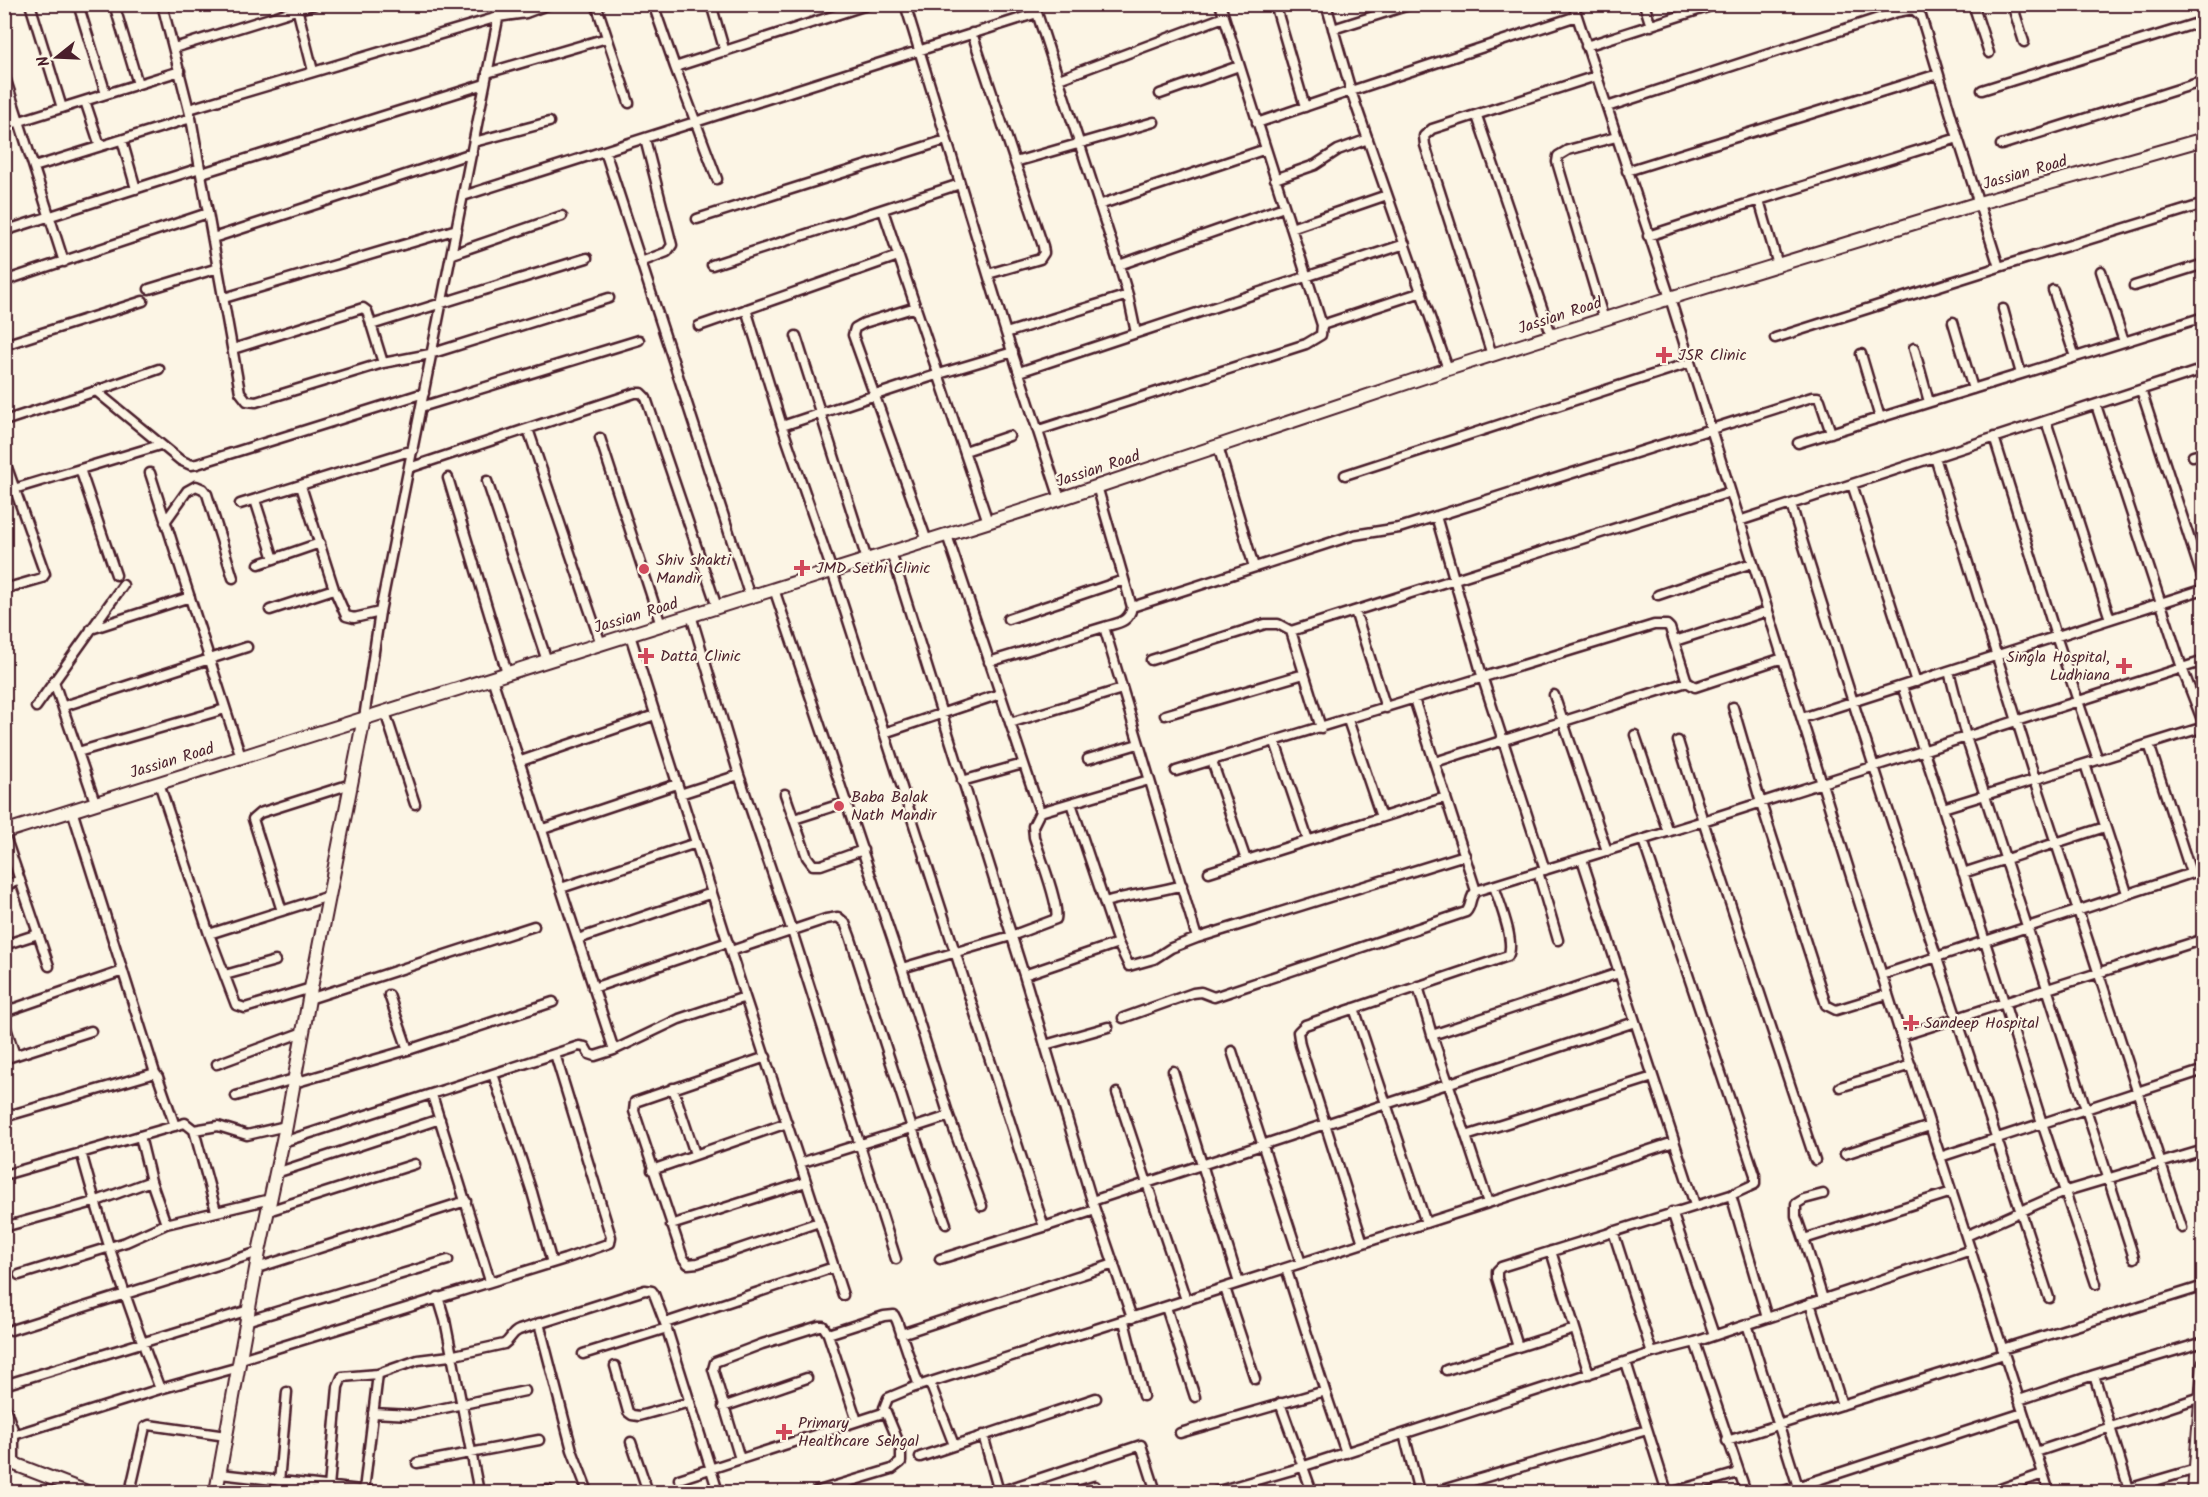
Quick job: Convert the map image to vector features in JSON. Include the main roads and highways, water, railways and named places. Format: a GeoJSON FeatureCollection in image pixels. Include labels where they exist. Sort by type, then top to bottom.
{"type":"FeatureCollection","features":[{"type":"Feature","properties":{"kind":"place","name":"JSR Clinic"},"geometry":{"type":"Point","coordinates":[1664,355]}},
{"type":"Feature","properties":{"kind":"place","name":"JMD Sethi Clinic"},"geometry":{"type":"Point","coordinates":[802,568]}},
{"type":"Feature","properties":{"kind":"place","name":"Shiv shakti Mandir"},"geometry":{"type":"Point","coordinates":[644,569]}},
{"type":"Feature","properties":{"kind":"place","name":"Datta Clinic"},"geometry":{"type":"Point","coordinates":[646,656]}},
{"type":"Feature","properties":{"kind":"place","name":"Singla Hospital, Ludhiana"},"geometry":{"type":"Point","coordinates":[2124,666]}},
{"type":"Feature","properties":{"kind":"place","name":"Baba Balak Nath Mandir"},"geometry":{"type":"Point","coordinates":[839,806]}},
{"type":"Feature","properties":{"kind":"place","name":"Sandeep Hospital"},"geometry":{"type":"Point","coordinates":[1911,1023]}},
{"type":"Feature","properties":{"kind":"place","name":"Primary Healthcare Sehgal"},"geometry":{"type":"Point","coordinates":[784,1432]}}]}
